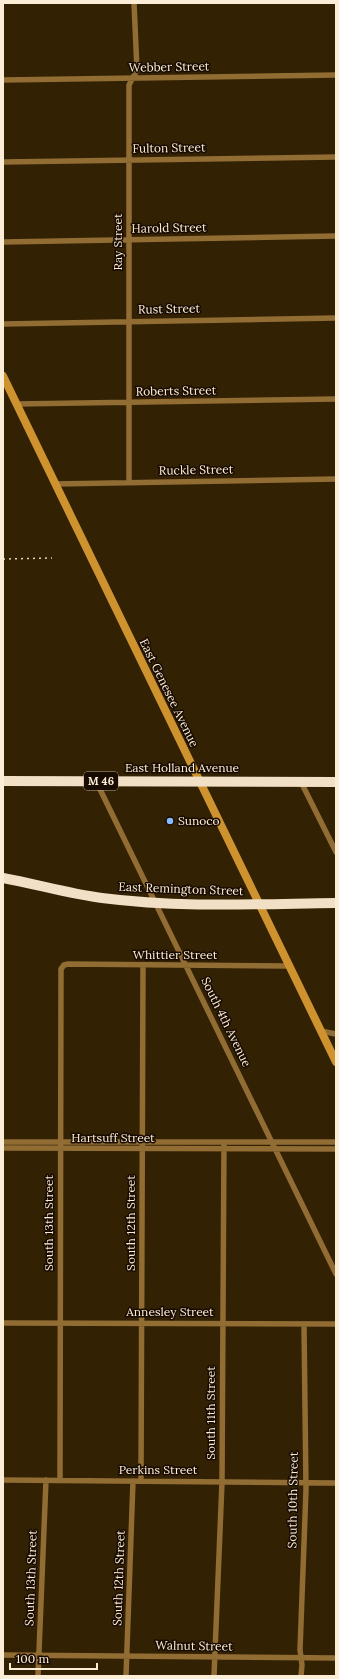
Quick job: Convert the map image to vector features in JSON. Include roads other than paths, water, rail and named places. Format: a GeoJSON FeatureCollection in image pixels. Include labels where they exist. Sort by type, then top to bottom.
{"type":"FeatureCollection","features":[{"type":"Feature","properties":{"kind":"highway","name":"East Holland Avenue"},"geometry":{"type":"LineString","coordinates":[[3,781],[336,782]]}},
{"type":"Feature","properties":{"kind":"highway","name":"East Remington Street"},"geometry":{"type":"LineString","coordinates":[[3,878],[100,898],[156,903],[336,903]]}},
{"type":"Feature","properties":{"kind":"main road","name":"East Genesee Avenue"},"geometry":{"type":"LineString","coordinates":[[3,376],[336,1062]]}},
{"type":"Feature","properties":{"kind":"street","name":"Ray Street"},"geometry":{"type":"LineString","coordinates":[[129,482],[129,85],[137,70],[134,3]]}},
{"type":"Feature","properties":{"kind":"street","name":"Webber Street"},"geometry":{"type":"LineString","coordinates":[[3,80],[336,75]]}},
{"type":"Feature","properties":{"kind":"street","name":"Fulton Street"},"geometry":{"type":"LineString","coordinates":[[3,162],[336,157]]}},
{"type":"Feature","properties":{"kind":"street","name":"Harold Street"},"geometry":{"type":"LineString","coordinates":[[3,242],[336,236]]}},
{"type":"Feature","properties":{"kind":"street","name":"Rust Street"},"geometry":{"type":"LineString","coordinates":[[3,324],[336,318]]}},
{"type":"Feature","properties":{"kind":"street","name":"Roberts Street"},"geometry":{"type":"LineString","coordinates":[[16,404],[336,399]]}},
{"type":"Feature","properties":{"kind":"street","name":"Ruckle Street"},"geometry":{"type":"LineString","coordinates":[[56,484],[336,479]]}},
{"type":"Feature","properties":{"kind":"street","name":"South 4th Avenue"},"geometry":{"type":"LineString","coordinates":[[96,781],[336,1274]]}},
{"type":"Feature","properties":{"kind":"street"},"geometry":{"type":"LineString","coordinates":[[301,782],[336,852]]}},
{"type":"Feature","properties":{"kind":"street","name":"Whittier Street"},"geometry":{"type":"LineString","coordinates":[[62,967],[68,964],[143,966],[289,966]]}},
{"type":"Feature","properties":{"kind":"street","name":"South 12th Street"},"geometry":{"type":"LineString","coordinates":[[141,1481],[143,966]]}},
{"type":"Feature","properties":{"kind":"street","name":"South 13th Street"},"geometry":{"type":"LineString","coordinates":[[60,1480],[60,1142],[62,967]]}},
{"type":"Feature","properties":{"kind":"street"},"geometry":{"type":"LineString","coordinates":[[321,1031],[336,1034]]}},
{"type":"Feature","properties":{"kind":"street","name":"Hartsuff Street"},"geometry":{"type":"LineString","coordinates":[[3,1142],[336,1142]]}},
{"type":"Feature","properties":{"kind":"street"},"geometry":{"type":"LineString","coordinates":[[224,1142],[224,1149]]}},
{"type":"Feature","properties":{"kind":"street","name":"Hartsuff Street"},"geometry":{"type":"LineString","coordinates":[[3,1148],[336,1149]]}},
{"type":"Feature","properties":{"kind":"street","name":"South 11th Street"},"geometry":{"type":"LineString","coordinates":[[214,1676],[222,1482],[224,1149]]}},
{"type":"Feature","properties":{"kind":"street","name":"Annesley Street"},"geometry":{"type":"LineString","coordinates":[[3,1322],[336,1324]]}},
{"type":"Feature","properties":{"kind":"street","name":"South 10th Street"},"geometry":{"type":"LineString","coordinates":[[302,1676],[300,1650],[305,1482],[304,1324]]}},
{"type":"Feature","properties":{"kind":"street","name":"Perkins Street"},"geometry":{"type":"LineString","coordinates":[[3,1480],[336,1482]]}},
{"type":"Feature","properties":{"kind":"street","name":"South 13th Street"},"geometry":{"type":"LineString","coordinates":[[38,1676],[46,1480]]}},
{"type":"Feature","properties":{"kind":"street","name":"South 12th Street"},"geometry":{"type":"LineString","coordinates":[[126,1676],[133,1481]]}},
{"type":"Feature","properties":{"kind":"street","name":"Walnut Street"},"geometry":{"type":"LineString","coordinates":[[3,1655],[336,1658]]}},
{"type":"Feature","properties":{"kind":"railway"},"geometry":{"type":"LineString","coordinates":[[3,559],[52,558]]}},
{"type":"Feature","properties":{"kind":"place","name":"Sunoco"},"geometry":{"type":"Point","coordinates":[170,821]}}]}
